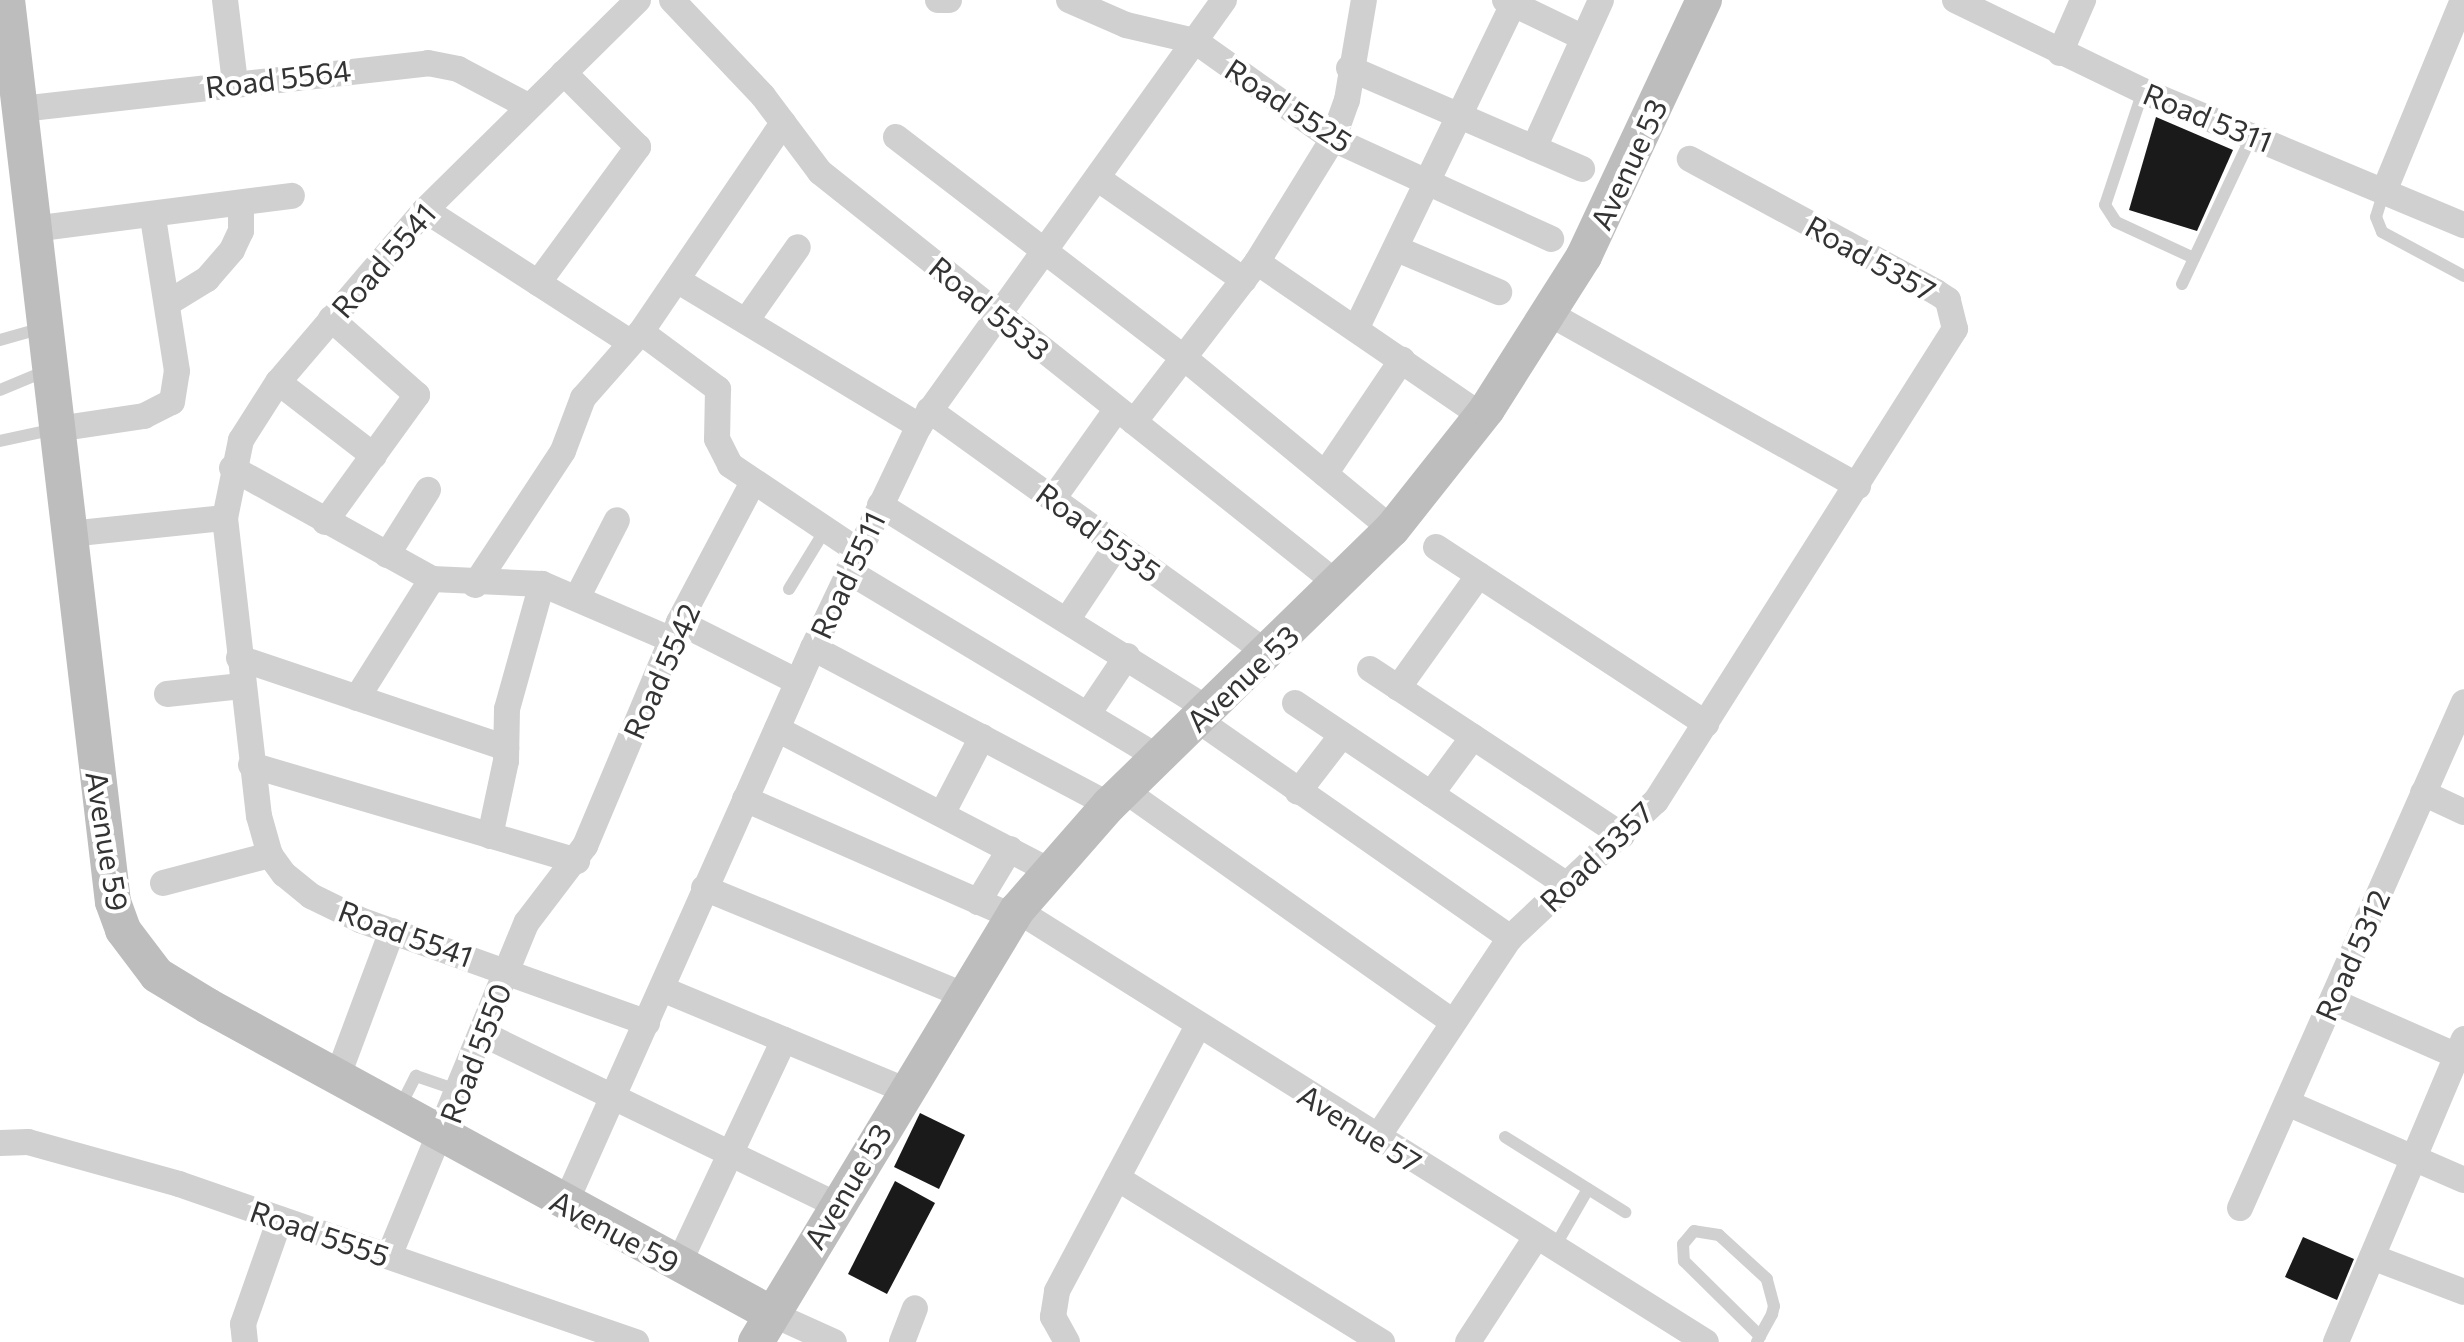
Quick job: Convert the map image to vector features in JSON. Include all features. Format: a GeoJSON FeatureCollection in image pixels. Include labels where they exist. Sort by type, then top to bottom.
{"type":"FeatureCollection","features":[{"type":"Feature","properties":{"kind":"street","name":"Avenue 59"},"geometry":{"type":"LineString","coordinates":[[7,0],[6,48],[21,109],[113,902],[123,930],[157,975],[442,1137],[678,1265],[763,1327]]}},
{"type":"Feature","properties":{"kind":"street"},"geometry":{"type":"LineString","coordinates":[[225,0],[235,83]]}},
{"type":"Feature","properties":{"kind":"street","name":"Road 5541"},"geometry":{"type":"LineString","coordinates":[[638,0],[564,73],[526,105],[425,210],[278,382],[254,413],[232,468],[225,518],[251,765],[270,855],[311,896],[392,931],[508,969],[647,1023]]}},
{"type":"Feature","properties":{"kind":"street","name":"Road 5533"},"geometry":{"type":"LineString","coordinates":[[672,0],[783,123],[820,172],[1339,585]]}},
{"type":"Feature","properties":{"kind":"street"},"geometry":{"type":"LineString","coordinates":[[938,0],[949,0]]}},
{"type":"Feature","properties":{"kind":"street","name":"Road 5525"},"geometry":{"type":"LineString","coordinates":[[1069,0],[1126,25],[1195,41],[1333,139],[1551,239]]}},
{"type":"Feature","properties":{"kind":"street","name":"Road 5511"},"geometry":{"type":"LineString","coordinates":[[565,1204],[813,648],[924,418],[1041,249],[1097,178],[1224,0]]}},
{"type":"Feature","properties":{"kind":"street"},"geometry":{"type":"LineString","coordinates":[[1053,499],[1125,416],[1183,357],[1251,271],[1333,139],[1347,100],[1349,68],[1364,0]]}},
{"type":"Feature","properties":{"kind":"street"},"geometry":{"type":"LineString","coordinates":[[1534,148],[1601,0]]}},
{"type":"Feature","properties":{"kind":"street","name":"Avenue 53"},"geometry":{"type":"LineString","coordinates":[[763,1327],[1014,913],[1048,870],[1116,797],[1269,654],[1392,529],[1482,416],[1550,314],[1617,192],[1704,0]]}},
{"type":"Feature","properties":{"kind":"street","name":"Road 5311"},"geometry":{"type":"LineString","coordinates":[[1955,0],[2143,91],[2385,189],[2464,225]]}},
{"type":"Feature","properties":{"kind":"street"},"geometry":{"type":"LineString","coordinates":[[2060,53],[2083,0]]}},
{"type":"Feature","properties":{"kind":"street"},"geometry":{"type":"LineString","coordinates":[[2385,189],[2456,41],[2463,0]]}},
{"type":"Feature","properties":{"kind":"street"},"geometry":{"type":"LineString","coordinates":[[1356,329],[1430,184],[1511,1],[1582,37]]}},
{"type":"Feature","properties":{"kind":"street","name":"Road 5564"},"geometry":{"type":"LineString","coordinates":[[21,109],[428,63],[458,69],[526,105]]}},
{"type":"Feature","properties":{"kind":"street"},"geometry":{"type":"LineString","coordinates":[[1349,68],[1582,169]]}},
{"type":"Feature","properties":{"kind":"street"},"geometry":{"type":"LineString","coordinates":[[538,283],[638,147],[564,73]]}},
{"type":"Feature","properties":{"kind":"street"},"geometry":{"type":"LineString","coordinates":[[475,585],[563,451],[583,398],[636,338],[783,123]]}},
{"type":"Feature","properties":{"kind":"street"},"geometry":{"type":"LineString","coordinates":[[896,137],[1183,357],[1392,529]]}},
{"type":"Feature","properties":{"kind":"street","name":"Road 5357"},"geometry":{"type":"LineString","coordinates":[[1377,1138],[1450,1020],[1510,938],[1656,801],[1955,329],[1948,300],[1690,159]]}},
{"type":"Feature","properties":{"kind":"street"},"geometry":{"type":"LineString","coordinates":[[1097,178],[1251,271],[1356,329],[1482,416]]}},
{"type":"Feature","properties":{"kind":"street"},"geometry":{"type":"LineString","coordinates":[[33,229],[153,217],[292,196]]}},
{"type":"Feature","properties":{"kind":"street"},"geometry":{"type":"LineString","coordinates":[[168,303],[207,279],[232,250],[241,231],[241,204]]}},
{"type":"Feature","properties":{"kind":"street"},"geometry":{"type":"LineString","coordinates":[[425,210],[538,283],[718,389],[721,453],[752,484],[825,530],[853,561],[1158,757]]}},
{"type":"Feature","properties":{"kind":"street"},"geometry":{"type":"LineString","coordinates":[[57,429],[144,416],[172,402],[178,387],[153,217]]}},
{"type":"Feature","properties":{"kind":"street"},"geometry":{"type":"LineString","coordinates":[[746,321],[798,247]]}},
{"type":"Feature","properties":{"kind":"street"},"geometry":{"type":"LineString","coordinates":[[1397,249],[1499,292]]}},
{"type":"Feature","properties":{"kind":"street","name":"Road 5535"},"geometry":{"type":"LineString","coordinates":[[677,280],[924,418],[1053,499],[1269,654]]}},
{"type":"Feature","properties":{"kind":"street"},"geometry":{"type":"LineString","coordinates":[[1550,314],[1858,486]]}},
{"type":"Feature","properties":{"kind":"street"},"geometry":{"type":"LineString","coordinates":[[325,522],[417,395],[331,319]]}},
{"type":"Feature","properties":{"kind":"street"},"geometry":{"type":"LineString","coordinates":[[1325,474],[1402,360]]}},
{"type":"Feature","properties":{"kind":"street"},"geometry":{"type":"LineString","coordinates":[[278,382],[374,456]]}},
{"type":"Feature","properties":{"kind":"street"},"geometry":{"type":"LineString","coordinates":[[232,468],[432,579],[475,585],[542,584],[676,631],[798,682]]}},
{"type":"Feature","properties":{"kind":"street","name":"Road 5542"},"geometry":{"type":"LineString","coordinates":[[577,861],[676,631],[752,484]]}},
{"type":"Feature","properties":{"kind":"street"},"geometry":{"type":"LineString","coordinates":[[387,555],[428,490]]}},
{"type":"Feature","properties":{"kind":"street"},"geometry":{"type":"LineString","coordinates":[[880,505],[1069,617],[1127,656],[1298,792],[1510,938]]}},
{"type":"Feature","properties":{"kind":"street"},"geometry":{"type":"LineString","coordinates":[[69,534],[225,518]]}},
{"type":"Feature","properties":{"kind":"street"},"geometry":{"type":"LineString","coordinates":[[578,596],[617,520]]}},
{"type":"Feature","properties":{"kind":"street"},"geometry":{"type":"LineString","coordinates":[[1069,617],[1117,545]]}},
{"type":"Feature","properties":{"kind":"street"},"geometry":{"type":"LineString","coordinates":[[1436,547],[1706,724]]}},
{"type":"Feature","properties":{"kind":"street"},"geometry":{"type":"LineString","coordinates":[[1398,688],[1479,575]]}},
{"type":"Feature","properties":{"kind":"street"},"geometry":{"type":"LineString","coordinates":[[357,698],[432,579]]}},
{"type":"Feature","properties":{"kind":"street"},"geometry":{"type":"LineString","coordinates":[[490,836],[506,748],[507,709],[542,584]]}},
{"type":"Feature","properties":{"kind":"street"},"geometry":{"type":"LineString","coordinates":[[813,648],[982,737],[1116,797],[1450,1020]]}},
{"type":"Feature","properties":{"kind":"street"},"geometry":{"type":"LineString","coordinates":[[1088,714],[1127,656]]}},
{"type":"Feature","properties":{"kind":"street"},"geometry":{"type":"LineString","coordinates":[[239,658],[506,748]]}},
{"type":"Feature","properties":{"kind":"street"},"geometry":{"type":"LineString","coordinates":[[1370,669],[1622,835]]}},
{"type":"Feature","properties":{"kind":"street"},"geometry":{"type":"LineString","coordinates":[[167,694],[242,686]]}},
{"type":"Feature","properties":{"kind":"street","name":"Road 5312"},"geometry":{"type":"LineString","coordinates":[[2240,1208],[2464,702]]}},
{"type":"Feature","properties":{"kind":"street"},"geometry":{"type":"LineString","coordinates":[[1295,703],[1567,885]]}},
{"type":"Feature","properties":{"kind":"street"},"geometry":{"type":"LineString","coordinates":[[777,729],[1048,870]]}},
{"type":"Feature","properties":{"kind":"street"},"geometry":{"type":"LineString","coordinates":[[1298,792],[1342,735]]}},
{"type":"Feature","properties":{"kind":"street"},"geometry":{"type":"LineString","coordinates":[[942,814],[982,737]]}},
{"type":"Feature","properties":{"kind":"street"},"geometry":{"type":"LineString","coordinates":[[1431,794],[1473,737]]}},
{"type":"Feature","properties":{"kind":"street"},"geometry":{"type":"LineString","coordinates":[[251,765],[577,861]]}},
{"type":"Feature","properties":{"kind":"street"},"geometry":{"type":"LineString","coordinates":[[2423,793],[2464,812]]}},
{"type":"Feature","properties":{"kind":"street","name":"Avenue 57"},"geometry":{"type":"LineString","coordinates":[[745,799],[978,902],[1014,913],[1544,1245],[1706,1342]]}},
{"type":"Feature","properties":{"kind":"street"},"geometry":{"type":"LineString","coordinates":[[978,902],[1010,849]]}},
{"type":"Feature","properties":{"kind":"street"},"geometry":{"type":"LineString","coordinates":[[163,883],[270,855]]}},
{"type":"Feature","properties":{"kind":"street","name":"Road 5550"},"geometry":{"type":"LineString","coordinates":[[389,1256],[442,1137],[535,905],[577,861]]}},
{"type":"Feature","properties":{"kind":"street"},"geometry":{"type":"LineString","coordinates":[[704,888],[963,995]]}},
{"type":"Feature","properties":{"kind":"street"},"geometry":{"type":"LineString","coordinates":[[337,1078],[392,931]]}},
{"type":"Feature","properties":{"kind":"street"},"geometry":{"type":"LineString","coordinates":[[662,989],[905,1090]]}},
{"type":"Feature","properties":{"kind":"street"},"geometry":{"type":"LineString","coordinates":[[2332,1001],[2462,1051],[2336,1342]]}},
{"type":"Feature","properties":{"kind":"street"},"geometry":{"type":"LineString","coordinates":[[1067,1342],[1057,1330],[1053,1303],[1198,1026]]}},
{"type":"Feature","properties":{"kind":"street"},"geometry":{"type":"LineString","coordinates":[[483,1034],[616,1093],[837,1205]]}},
{"type":"Feature","properties":{"kind":"street"},"geometry":{"type":"LineString","coordinates":[[678,1265],[784,1040]]}},
{"type":"Feature","properties":{"kind":"street"},"geometry":{"type":"LineString","coordinates":[[2287,1103],[2464,1180]]}},
{"type":"Feature","properties":{"kind":"street","name":"Road 5555"},"geometry":{"type":"LineString","coordinates":[[0,1143],[28,1142],[280,1219],[636,1342]]}},
{"type":"Feature","properties":{"kind":"street"},"geometry":{"type":"LineString","coordinates":[[1117,1178],[1382,1342]]}},
{"type":"Feature","properties":{"kind":"street"},"geometry":{"type":"LineString","coordinates":[[245,1342],[243,1324],[280,1219]]}},
{"type":"Feature","properties":{"kind":"street"},"geometry":{"type":"LineString","coordinates":[[1468,1342],[1544,1245]]}},
{"type":"Feature","properties":{"kind":"street"},"geometry":{"type":"LineString","coordinates":[[2372,1257],[2464,1292]]}},
{"type":"Feature","properties":{"kind":"street"},"geometry":{"type":"LineString","coordinates":[[902,1342],[915,1308]]}},
{"type":"Feature","properties":{"kind":"street"},"geometry":{"type":"LineString","coordinates":[[763,1327],[834,1342]]}},
{"type":"Feature","properties":{"kind":"lane"},"geometry":{"type":"LineString","coordinates":[[2143,91],[2105,205],[2116,222],[2194,258]]}},
{"type":"Feature","properties":{"kind":"lane"},"geometry":{"type":"LineString","coordinates":[[2182,284],[2252,135]]}},
{"type":"Feature","properties":{"kind":"lane"},"geometry":{"type":"LineString","coordinates":[[2385,189],[2376,217],[2382,232],[2464,276]]}},
{"type":"Feature","properties":{"kind":"lane"},"geometry":{"type":"LineString","coordinates":[[0,340],[45,327]]}},
{"type":"Feature","properties":{"kind":"lane"},"geometry":{"type":"LineString","coordinates":[[0,390],[49,369]]}},
{"type":"Feature","properties":{"kind":"lane"},"geometry":{"type":"LineString","coordinates":[[0,441],[57,429]]}},
{"type":"Feature","properties":{"kind":"lane"},"geometry":{"type":"LineString","coordinates":[[789,589],[825,530]]}},
{"type":"Feature","properties":{"kind":"lane"},"geometry":{"type":"LineString","coordinates":[[398,1112],[416,1076],[460,1091]]}},
{"type":"Feature","properties":{"kind":"lane"},"geometry":{"type":"LineString","coordinates":[[1505,1137],[1625,1212]]}},
{"type":"Feature","properties":{"kind":"lane"},"geometry":{"type":"LineString","coordinates":[[1544,1245],[1588,1189]]}},
{"type":"Feature","properties":{"kind":"lane"},"geometry":{"type":"LineString","coordinates":[[1694,1231],[1719,1235],[1767,1279],[1774,1306],[1758,1339],[1684,1261],[1683,1244],[1694,1231]]}},
{"type":"Feature","properties":{"kind":"building"},"geometry":{"type":"Polygon","coordinates":[[[2156,117],[2233,150],[2197,231],[2129,210],[2156,117]]]}},
{"type":"Feature","properties":{"kind":"building"},"geometry":{"type":"Polygon","coordinates":[[[920,1113],[965,1135],[939,1189],[894,1167],[920,1113]]]}},
{"type":"Feature","properties":{"kind":"building"},"geometry":{"type":"Polygon","coordinates":[[[895,1181],[935,1203],[887,1294],[848,1274],[895,1181]]]}},
{"type":"Feature","properties":{"kind":"building"},"geometry":{"type":"Polygon","coordinates":[[[2303,1237],[2354,1259],[2337,1300],[2285,1277],[2303,1237]]]}}]}
